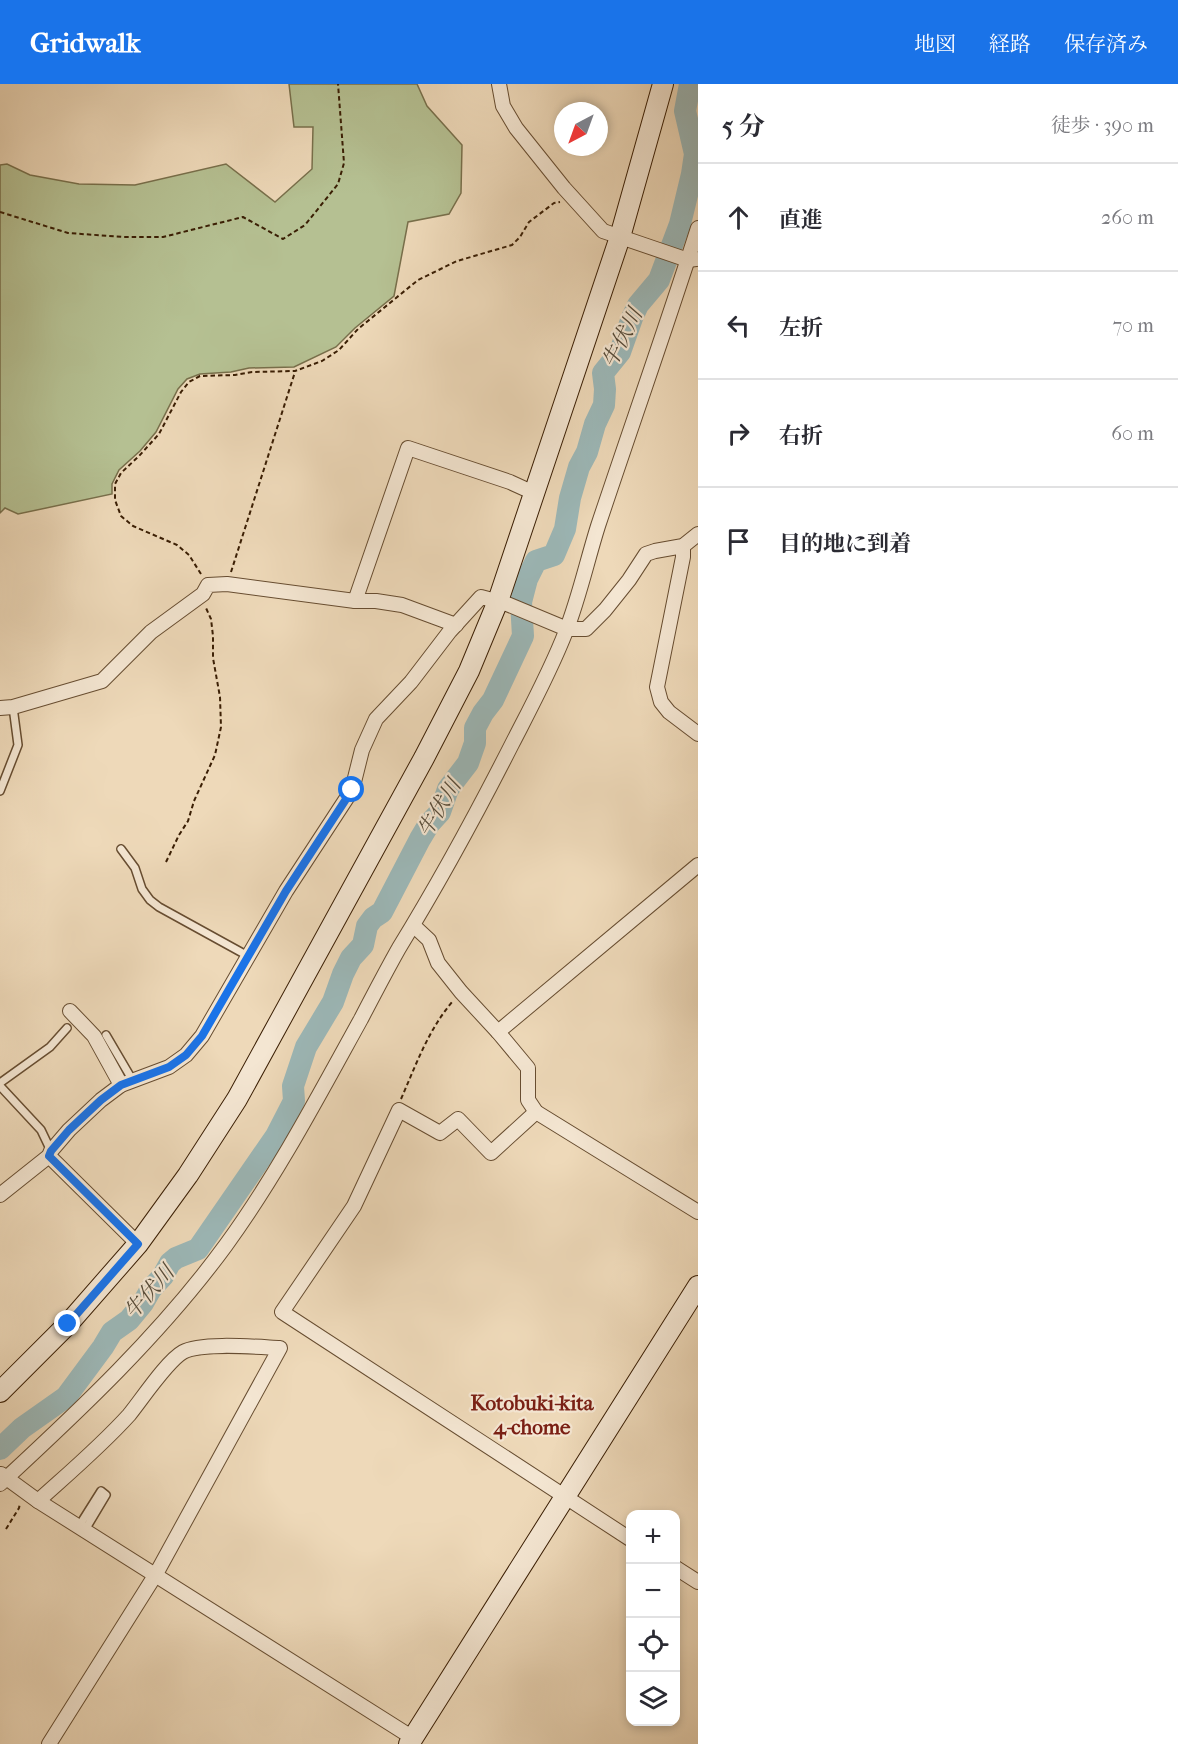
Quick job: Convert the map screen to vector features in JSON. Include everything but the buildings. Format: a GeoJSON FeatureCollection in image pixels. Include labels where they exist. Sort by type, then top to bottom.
{"type":"FeatureCollection","features":[{"type":"Feature","properties":{"kind":"street"},"geometry":{"type":"LineString","coordinates":[[499,84],[503,106],[516,128],[603,231],[693,259]]}},
{"type":"Feature","properties":{"kind":"street"},"geometry":{"type":"LineString","coordinates":[[0,1392],[68,1324],[138,1244],[188,1176],[237,1099],[429,749],[469,671],[502,602],[534,493],[625,239],[663,84]]}},
{"type":"Feature","properties":{"kind":"street"},"geometry":{"type":"LineString","coordinates":[[698,228],[693,259],[643,392],[546,678],[485,798],[414,926],[310,1111],[227,1244],[138,1351],[107,1383],[2,1477],[156,1574],[411,1741],[698,1286]]}},
{"type":"Feature","properties":{"kind":"street"},"geometry":{"type":"LineString","coordinates":[[355,601],[408,448],[510,482],[534,493]]}},
{"type":"Feature","properties":{"kind":"street"},"geometry":{"type":"LineString","coordinates":[[0,1195],[50,1154],[69,1130],[101,1100],[127,1083],[169,1067],[186,1055],[202,1036],[286,891],[352,790],[362,750],[376,719],[411,682],[450,631],[481,597],[502,602],[563,626],[586,629],[629,580],[646,554],[655,550],[683,546],[698,534]]}},
{"type":"Feature","properties":{"kind":"street"},"geometry":{"type":"LineString","coordinates":[[683,546],[683,557],[657,687],[661,702],[669,712],[698,734]]}},
{"type":"Feature","properties":{"kind":"street"},"geometry":{"type":"LineString","coordinates":[[6,707],[102,681],[151,632],[206,590],[227,584],[402,605],[456,625]]}},
{"type":"Feature","properties":{"kind":"street"},"geometry":{"type":"LineString","coordinates":[[498,1032],[698,865]]}},
{"type":"Feature","properties":{"kind":"street"},"geometry":{"type":"LineString","coordinates":[[414,926],[429,940],[438,963],[461,992],[528,1068],[528,1100],[536,1112],[698,1212]]}},
{"type":"Feature","properties":{"kind":"street"},"geometry":{"type":"LineString","coordinates":[[70,1011],[94,1036],[127,1083]]}},
{"type":"Feature","properties":{"kind":"street"},"geometry":{"type":"LineString","coordinates":[[536,1112],[491,1153],[458,1119],[440,1133],[399,1110],[354,1206],[282,1312],[626,1536]]}},
{"type":"Feature","properties":{"kind":"street"},"geometry":{"type":"LineString","coordinates":[[50,1154],[138,1244]]}},
{"type":"Feature","properties":{"kind":"street"},"geometry":{"type":"LineString","coordinates":[[38,1501],[90,1455],[128,1415],[173,1360],[183,1352],[213,1347],[280,1348],[156,1574],[49,1744]]}},
{"type":"Feature","properties":{"kind":"street"},"geometry":{"type":"LineString","coordinates":[[680,1571],[698,1582]]}},
{"type":"Feature","properties":{"kind":"lane"},"geometry":{"type":"LineString","coordinates":[[0,792],[18,745],[6,707]]}},
{"type":"Feature","properties":{"kind":"lane"},"geometry":{"type":"LineString","coordinates":[[121,849],[135,868],[142,889],[150,900],[249,956]]}},
{"type":"Feature","properties":{"kind":"lane"},"geometry":{"type":"LineString","coordinates":[[50,1154],[40,1130],[0,1085],[50,1047],[67,1028]]}},
{"type":"Feature","properties":{"kind":"lane"},"geometry":{"type":"LineString","coordinates":[[106,1035],[127,1083]]}},
{"type":"Feature","properties":{"kind":"lane"},"geometry":{"type":"LineString","coordinates":[[101,1491],[106,1495],[82,1528],[101,1491]]}},
{"type":"Feature","properties":{"kind":"path"},"geometry":{"type":"LineString","coordinates":[[0,212],[68,233],[124,237],[163,237],[243,217],[283,238],[305,225],[338,184],[344,163],[338,84]]}},
{"type":"Feature","properties":{"kind":"path"},"geometry":{"type":"LineString","coordinates":[[166,862],[188,821],[194,801],[215,755],[221,727],[212,627],[206,590],[189,555],[177,545],[133,526],[121,516],[115,500],[116,484],[121,473],[159,434],[181,392],[189,382],[200,376],[296,371],[322,360],[339,350],[358,329],[418,280],[457,261],[512,245],[530,222],[555,203],[575,200]]}},
{"type":"Feature","properties":{"kind":"path"},"geometry":{"type":"LineString","coordinates":[[227,584],[296,371]]}},
{"type":"Feature","properties":{"kind":"path"},"geometry":{"type":"LineString","coordinates":[[399,1110],[398,1106],[426,1040],[461,992]]}},
{"type":"Feature","properties":{"kind":"path"},"geometry":{"type":"LineString","coordinates":[[6,1529],[19,1508],[23,1490]]}},
{"type":"Feature","properties":{"kind":"green space"},"geometry":{"type":"Polygon","coordinates":[[[289,84],[417,84],[427,106],[462,145],[461,193],[449,214],[408,222],[394,296],[336,347],[294,367],[249,368],[200,374],[187,379],[178,389],[156,432],[119,470],[112,484],[112,494],[18,514],[5,508],[0,513],[0,165],[7,164],[30,175],[79,184],[135,185],[226,164],[275,202],[312,169],[313,127],[294,127],[289,84]]]}},
{"type":"Feature","properties":{"kind":"waterway","name":"牛伏川"},"geometry":{"type":"LineString","coordinates":[[0,1449],[22,1428],[66,1397],[112,1332],[129,1320],[163,1276],[170,1263],[198,1249],[276,1136],[294,1101],[293,1086],[306,1047],[333,1002],[351,958],[363,945],[367,926],[382,912],[420,839],[440,812],[448,789],[468,763],[475,743],[475,728],[493,700],[523,636],[521,602],[527,579],[536,561],[554,555],[565,529],[570,498],[579,467],[587,452],[595,424],[604,405],[603,373],[620,352],[638,305],[659,280],[680,224],[695,154],[685,111],[690,84]]}},
{"type":"Feature","properties":{"kind":"district","name":"Kotobuki-kita 4-chome"},"geometry":{"type":"Point","coordinates":[532,1415]}},
{"type":"Feature","properties":{"kind":"route"},"geometry":{"type":"LineString","coordinates":[[68,1324],[138,1244],[49,1156],[51,1151],[69,1130],[101,1100],[121,1085],[169,1067],[186,1055],[202,1036],[286,891],[352,790]]}}]}
